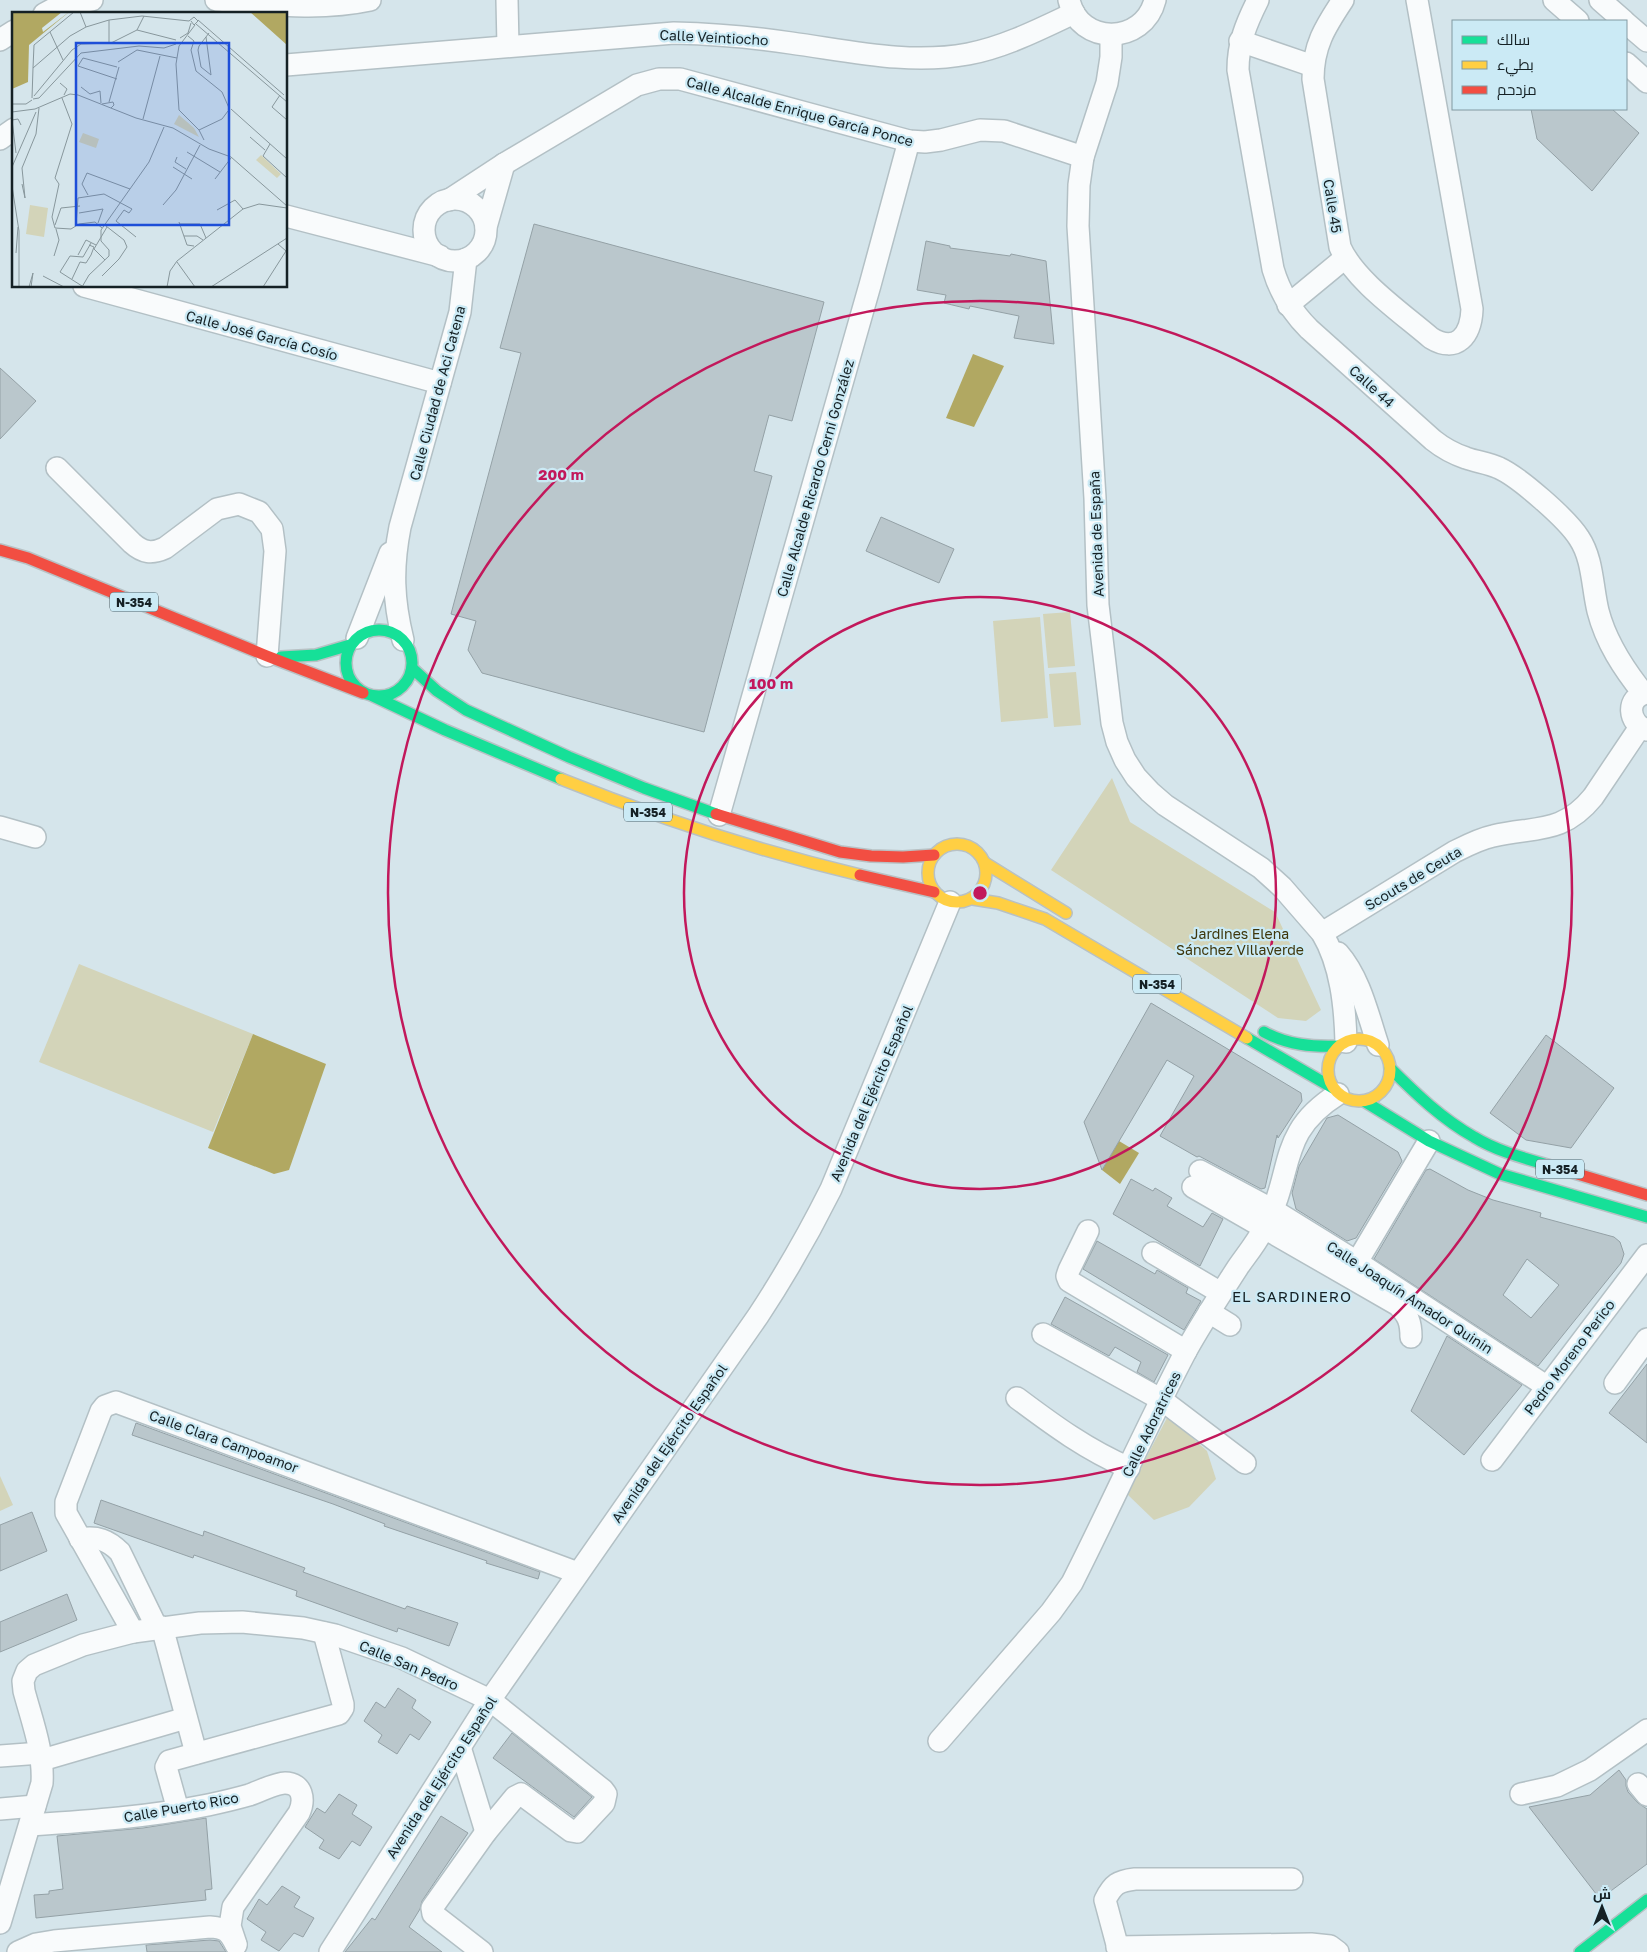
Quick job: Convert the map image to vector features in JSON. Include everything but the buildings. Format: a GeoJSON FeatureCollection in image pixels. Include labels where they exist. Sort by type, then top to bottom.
{"type":"FeatureCollection","features":[{"type":"Feature","properties":{"kind":"main road","name":"N-354"},"geometry":{"type":"LineString","coordinates":[[0,550],[28,558],[267,656],[368,694]]}},
{"type":"Feature","properties":{"kind":"main road","name":"N-354"},"geometry":{"type":"LineString","coordinates":[[403,640],[395,634],[375,630],[365,632],[354,642],[346,655],[345,667],[348,677],[354,686],[447,732],[563,781],[642,811],[723,838],[839,871],[942,897],[958,903],[973,899],[998,903],[1045,919],[1346,1099],[1364,1101],[1429,1141],[1500,1174],[1647,1217]]}},
{"type":"Feature","properties":{"kind":"main road"},"geometry":{"type":"LineString","coordinates":[[368,694],[384,696],[394,693],[409,678],[412,658],[409,648],[403,640]]}},
{"type":"Feature","properties":{"kind":"main road","name":"N-354"},"geometry":{"type":"LineString","coordinates":[[267,656],[309,657],[330,652],[354,642]]}},
{"type":"Feature","properties":{"kind":"main road","name":"N-354"},"geometry":{"type":"LineString","coordinates":[[412,668],[438,691],[466,710],[569,757],[644,788],[719,815],[840,852],[871,856],[903,857],[934,855],[941,849],[958,844],[974,849],[985,863],[1080,922]]}},
{"type":"Feature","properties":{"kind":"main road"},"geometry":{"type":"LineString","coordinates":[[934,855],[929,864],[929,883],[942,897]]}},
{"type":"Feature","properties":{"kind":"main road"},"geometry":{"type":"LineString","coordinates":[[973,899],[981,891],[985,883],[987,873],[985,863]]}},
{"type":"Feature","properties":{"kind":"main road"},"geometry":{"type":"LineString","coordinates":[[1253,1025],[1270,1035],[1292,1044],[1315,1048],[1363,1039],[1378,1045]]}},
{"type":"Feature","properties":{"kind":"main road"},"geometry":{"type":"LineString","coordinates":[[1335,1091],[1328,1079],[1329,1061],[1343,1044]]}},
{"type":"Feature","properties":{"kind":"main road","name":"N-354"},"geometry":{"type":"LineString","coordinates":[[1378,1045],[1388,1059],[1390,1068],[1423,1100],[1444,1118],[1475,1138],[1508,1153],[1647,1195]]}},
{"type":"Feature","properties":{"kind":"main road"},"geometry":{"type":"LineString","coordinates":[[1364,1101],[1373,1099],[1381,1093],[1387,1084],[1390,1068]]}},
{"type":"Feature","properties":{"kind":"main road"},"geometry":{"type":"LineString","coordinates":[[1580,1952],[1647,1900]]}},
{"type":"Feature","properties":{"kind":"street"},"geometry":{"type":"LineString","coordinates":[[48,12],[59,6],[92,0]]}},
{"type":"Feature","properties":{"kind":"street"},"geometry":{"type":"LineString","coordinates":[[216,0],[318,7],[358,1]]}},
{"type":"Feature","properties":{"kind":"street"},"geometry":{"type":"LineString","coordinates":[[507,0],[508,46]]}},
{"type":"Feature","properties":{"kind":"street"},"geometry":{"type":"LineString","coordinates":[[1072,6],[1083,24],[1096,32],[1111,35],[1124,33],[1136,28],[1146,19],[1155,0]]}},
{"type":"Feature","properties":{"kind":"street","name":"Calle 44"},"geometry":{"type":"LineString","coordinates":[[1258,0],[1240,41],[1238,70],[1273,269],[1277,283],[1288,305],[1309,329],[1433,440],[1455,454],[1490,464],[1508,473],[1572,528],[1586,551],[1590,564],[1597,610],[1606,636],[1619,661],[1645,693]]}},
{"type":"Feature","properties":{"kind":"street","name":"Calle 45"},"geometry":{"type":"LineString","coordinates":[[1343,0],[1318,41],[1312,66],[1312,80],[1338,235],[1345,258],[1360,277],[1430,338],[1440,343],[1451,344],[1462,339],[1468,330],[1472,308],[1417,0]]}},
{"type":"Feature","properties":{"kind":"street"},"geometry":{"type":"LineString","coordinates":[[1554,0],[1577,20]]}},
{"type":"Feature","properties":{"kind":"street"},"geometry":{"type":"LineString","coordinates":[[1600,0],[1623,20]]}},
{"type":"Feature","properties":{"kind":"street","name":"Calle Veintiocho"},"geometry":{"type":"LineString","coordinates":[[288,65],[674,33],[735,36],[893,56],[917,58],[943,57],[969,54],[1011,42],[1072,6]]}},
{"type":"Feature","properties":{"kind":"street"},"geometry":{"type":"LineString","coordinates":[[1627,24],[1647,41]]}},
{"type":"Feature","properties":{"kind":"street"},"geometry":{"type":"LineString","coordinates":[[0,40],[12,32]]}},
{"type":"Feature","properties":{"kind":"street","name":"Avenida de España"},"geometry":{"type":"LineString","coordinates":[[1111,35],[1111,57],[1107,83],[1083,157],[1079,185],[1078,226],[1094,488],[1098,605],[1112,723],[1117,742],[1125,760],[1136,777],[1150,792],[1180,815],[1261,868],[1282,887],[1345,961],[1351,972],[1378,1045]]}},
{"type":"Feature","properties":{"kind":"street"},"geometry":{"type":"LineString","coordinates":[[1240,41],[1312,66]]}},
{"type":"Feature","properties":{"kind":"street"},"geometry":{"type":"LineString","coordinates":[[1627,64],[1647,82]]}},
{"type":"Feature","properties":{"kind":"street","name":"Calle Alcalde Enrique García Ponce"},"geometry":{"type":"LineString","coordinates":[[449,200],[504,164],[638,85],[659,79],[680,79],[909,141],[941,140],[980,130],[1004,131],[1083,157]]}},
{"type":"Feature","properties":{"kind":"street"},"geometry":{"type":"LineString","coordinates":[[0,139],[12,130]]}},
{"type":"Feature","properties":{"kind":"street","name":"Calle Alcalde Ricardo Cerni González"},"geometry":{"type":"LineString","coordinates":[[719,815],[870,285],[909,141]]}},
{"type":"Feature","properties":{"kind":"street"},"geometry":{"type":"LineString","coordinates":[[288,217],[457,261],[466,259],[475,254],[485,237],[486,227],[504,164]]}},
{"type":"Feature","properties":{"kind":"street"},"geometry":{"type":"LineString","coordinates":[[440,256],[432,250],[426,240],[424,230],[431,210],[439,204],[459,199],[469,202],[478,208],[486,227]]}},
{"type":"Feature","properties":{"kind":"street"},"geometry":{"type":"LineString","coordinates":[[1288,305],[1345,258]]}},
{"type":"Feature","properties":{"kind":"street","name":"Calle Ciudad de Aci Catena"},"geometry":{"type":"LineString","coordinates":[[403,640],[396,612],[393,584],[395,555],[400,527],[460,312],[466,259]]}},
{"type":"Feature","properties":{"kind":"street","name":"Calle José García Cosío"},"geometry":{"type":"LineString","coordinates":[[91,288],[440,383]]}},
{"type":"Feature","properties":{"kind":"street"},"geometry":{"type":"LineString","coordinates":[[57,468],[132,543],[139,549],[148,552],[157,552],[165,548],[217,509],[238,504],[259,512],[272,529],[275,551],[267,656]]}},
{"type":"Feature","properties":{"kind":"street","name":"Calle Ciudad de Aci Catena"},"geometry":{"type":"LineString","coordinates":[[354,642],[400,527]]}},
{"type":"Feature","properties":{"kind":"street"},"geometry":{"type":"LineString","coordinates":[[1643,729],[1635,723],[1631,712],[1634,701],[1645,693]]}},
{"type":"Feature","properties":{"kind":"street","name":"Scouts de Ceuta"},"geometry":{"type":"LineString","coordinates":[[1325,938],[1454,852],[1472,843],[1493,836],[1549,827],[1569,820],[1586,805],[1643,729]]}},
{"type":"Feature","properties":{"kind":"street"},"geometry":{"type":"LineString","coordinates":[[0,827],[35,836]]}},
{"type":"Feature","properties":{"kind":"street","name":"Avenida del Ejército Español"},"geometry":{"type":"LineString","coordinates":[[330,1952],[490,1700],[785,1275],[809,1233],[834,1180],[942,897]]}},
{"type":"Feature","properties":{"kind":"street","name":"Avenida de España"},"geometry":{"type":"LineString","coordinates":[[1325,938],[1341,991],[1343,1044]]}},
{"type":"Feature","properties":{"kind":"street","name":"Calle Adoratrices"},"geometry":{"type":"LineString","coordinates":[[939,1741],[1051,1612],[1072,1583],[1186,1351],[1269,1219],[1296,1135],[1307,1119],[1335,1091]]}},
{"type":"Feature","properties":{"kind":"street"},"geometry":{"type":"LineString","coordinates":[[1357,1262],[1429,1141]]}},
{"type":"Feature","properties":{"kind":"street"},"geometry":{"type":"LineString","coordinates":[[1196,1179],[1269,1219],[1398,1304],[1407,1313],[1411,1325],[1410,1337]]}},
{"type":"Feature","properties":{"kind":"street","name":"Calle Joaquín Amador Quinin"},"geometry":{"type":"LineString","coordinates":[[1269,1219],[1357,1262],[1546,1386]]}},
{"type":"Feature","properties":{"kind":"street"},"geometry":{"type":"LineString","coordinates":[[1088,1231],[1069,1270],[1067,1276],[1069,1281],[1186,1351]]}},
{"type":"Feature","properties":{"kind":"street"},"geometry":{"type":"LineString","coordinates":[[1153,1253],[1221,1293]]}},
{"type":"Feature","properties":{"kind":"street","name":"Pedro Moreno Perico"},"geometry":{"type":"LineString","coordinates":[[1492,1460],[1546,1386],[1647,1255]]}},
{"type":"Feature","properties":{"kind":"street"},"geometry":{"type":"LineString","coordinates":[[1209,1312],[1230,1325]]}},
{"type":"Feature","properties":{"kind":"street"},"geometry":{"type":"LineString","coordinates":[[1043,1334],[1162,1400],[1245,1463]]}},
{"type":"Feature","properties":{"kind":"street"},"geometry":{"type":"LineString","coordinates":[[1615,1383],[1647,1339]]}},
{"type":"Feature","properties":{"kind":"street"},"geometry":{"type":"LineString","coordinates":[[1018,1398],[1051,1424],[1084,1446],[1128,1468]]}},
{"type":"Feature","properties":{"kind":"street","name":"Calle Clara Campoamor"},"geometry":{"type":"LineString","coordinates":[[133,1632],[66,1513],[66,1502],[101,1412],[105,1406],[116,1402],[578,1573]]}},
{"type":"Feature","properties":{"kind":"street"},"geometry":{"type":"LineString","coordinates":[[80,1540],[92,1537],[112,1544],[120,1552],[160,1628],[196,1753]]}},
{"type":"Feature","properties":{"kind":"street","name":"Calle San Pedro"},"geometry":{"type":"LineString","coordinates":[[0,1923],[8,1866],[33,1815],[42,1783],[41,1756],[24,1691],[23,1681],[26,1671],[34,1665],[83,1646],[133,1632],[200,1623],[242,1622],[303,1628],[367,1645],[402,1658],[490,1700],[606,1794],[606,1799],[579,1830],[574,1832],[524,1796],[518,1795],[486,1832]]}},
{"type":"Feature","properties":{"kind":"street"},"geometry":{"type":"LineString","coordinates":[[178,1810],[166,1764],[169,1761],[339,1714],[342,1711],[343,1704],[324,1633]]}},
{"type":"Feature","properties":{"kind":"street"},"geometry":{"type":"LineString","coordinates":[[0,1756],[41,1756],[186,1718]]}},
{"type":"Feature","properties":{"kind":"street"},"geometry":{"type":"LineString","coordinates":[[1521,1794],[1557,1786],[1590,1770],[1647,1730]]}},
{"type":"Feature","properties":{"kind":"street"},"geometry":{"type":"LineString","coordinates":[[460,1747],[486,1832],[432,1908],[433,1914],[482,1952]]}},
{"type":"Feature","properties":{"kind":"street","name":"Calle Puerto Rico"},"geometry":{"type":"LineString","coordinates":[[0,1809],[86,1822],[223,1802],[284,1783],[294,1785],[302,1793],[304,1803],[299,1813],[233,1907],[230,1926],[237,1948]]}},
{"type":"Feature","properties":{"kind":"street"},"geometry":{"type":"LineString","coordinates":[[1292,1879],[1136,1879],[1122,1881],[1111,1888],[1105,1900],[1118,1950],[1311,1944],[1330,1946],[1338,1952]]}},
{"type":"Feature","properties":{"kind":"street"},"geometry":{"type":"LineString","coordinates":[[18,1952],[36,1944],[210,1927],[222,1928],[230,1933],[237,1948]]}},
{"type":"Feature","properties":{"kind":"green space"},"geometry":{"type":"Polygon","coordinates":[[[1070,612],[1075,666],[1048,668],[1043,614],[1070,612]]]}},
{"type":"Feature","properties":{"kind":"green space"},"geometry":{"type":"Polygon","coordinates":[[[1040,617],[1048,718],[1001,722],[993,621],[1040,617]]]}},
{"type":"Feature","properties":{"kind":"green space"},"geometry":{"type":"Polygon","coordinates":[[[1076,672],[1081,725],[1054,727],[1049,674],[1076,672]]]}},
{"type":"Feature","properties":{"kind":"green space","name":"Jardines Elena Sánchez Villaverde"},"geometry":{"type":"Polygon","coordinates":[[[1112,778],[1130,822],[1275,912],[1321,1010],[1306,1021],[1278,1018],[1051,870],[1112,778]]]}},
{"type":"Feature","properties":{"kind":"green space"},"geometry":{"type":"Polygon","coordinates":[[[79,964],[253,1034],[213,1132],[39,1062],[79,964]]]}},
{"type":"Feature","properties":{"kind":"green space"},"geometry":{"type":"Polygon","coordinates":[[[1168,1416],[1207,1451],[1216,1479],[1189,1507],[1154,1520],[1127,1494],[1168,1416]]]}},
{"type":"Feature","properties":{"kind":"green space"},"geometry":{"type":"Polygon","coordinates":[[[0,1476],[13,1505],[0,1511],[0,1476]]]}},
{"type":"Feature","properties":{"kind":"shaded area"},"geometry":{"type":"Polygon","coordinates":[[[973,354],[1004,366],[974,427],[946,418],[973,354]]]}},
{"type":"Feature","properties":{"kind":"shaded area"},"geometry":{"type":"Polygon","coordinates":[[[253,1034],[326,1064],[289,1170],[274,1174],[208,1148],[253,1034]]]}},
{"type":"Feature","properties":{"kind":"shaded area"},"geometry":{"type":"Polygon","coordinates":[[[1119,1141],[1139,1153],[1120,1184],[1102,1170],[1119,1141]]]}},
{"type":"Feature","properties":{"kind":"traffic: fast"},"geometry":{"type":"LineString","coordinates":[[385,630],[403,639],[410,650],[412,663],[410,676],[403,687],[392,694],[373,696],[355,687],[348,676],[346,657],[355,639],[366,632],[385,630]]}},
{"type":"Feature","properties":{"kind":"traffic: fast"},"geometry":{"type":"LineString","coordinates":[[281,657],[316,655],[350,645]]}},
{"type":"Feature","properties":{"kind":"traffic: fast"},"geometry":{"type":"LineString","coordinates":[[412,668],[437,691],[466,710],[569,757],[644,788],[716,814]]}},
{"type":"Feature","properties":{"kind":"traffic: fast"},"geometry":{"type":"LineString","coordinates":[[373,696],[445,730],[561,779]]}},
{"type":"Feature","properties":{"kind":"traffic: fast"},"geometry":{"type":"LineString","coordinates":[[1264,1032],[1282,1040],[1300,1044],[1339,1046]]}},
{"type":"Feature","properties":{"kind":"traffic: fast"},"geometry":{"type":"LineString","coordinates":[[1247,1038],[1333,1088]]}},
{"type":"Feature","properties":{"kind":"traffic: fast"},"geometry":{"type":"LineString","coordinates":[[1390,1068],[1440,1114],[1484,1143],[1505,1152],[1561,1169]]}},
{"type":"Feature","properties":{"kind":"traffic: fast"},"geometry":{"type":"LineString","coordinates":[[1364,1101],[1429,1141],[1500,1174],[1647,1217]]}},
{"type":"Feature","properties":{"kind":"traffic: fast"},"geometry":{"type":"LineString","coordinates":[[1580,1952],[1647,1900]]}},
{"type":"Feature","properties":{"kind":"traffic: slow"},"geometry":{"type":"LineString","coordinates":[[561,779],[709,833],[822,866],[860,875]]}},
{"type":"Feature","properties":{"kind":"traffic: slow"},"geometry":{"type":"LineString","coordinates":[[951,844],[963,844],[978,852],[986,867],[986,873],[986,879],[978,894],[963,902],[951,902],[936,894],[928,879],[928,867],[936,852],[951,844]]}},
{"type":"Feature","properties":{"kind":"traffic: slow"},"geometry":{"type":"LineString","coordinates":[[985,863],[1066,913]]}},
{"type":"Feature","properties":{"kind":"traffic: slow"},"geometry":{"type":"LineString","coordinates":[[973,899],[998,903],[1045,919],[1247,1038]]}},
{"type":"Feature","properties":{"kind":"traffic: slow"},"geometry":{"type":"LineString","coordinates":[[1353,1039],[1365,1039],[1381,1048],[1388,1058],[1390,1070],[1388,1082],[1381,1092],[1365,1101],[1353,1101],[1342,1096],[1333,1087],[1328,1076],[1328,1064],[1333,1053],[1342,1044],[1353,1039]]}},
{"type":"Feature","properties":{"kind":"traffic: jam"},"geometry":{"type":"LineString","coordinates":[[0,550],[28,558],[267,656],[363,693]]}},
{"type":"Feature","properties":{"kind":"traffic: jam"},"geometry":{"type":"LineString","coordinates":[[716,814],[840,852],[871,856],[903,857],[934,855]]}},
{"type":"Feature","properties":{"kind":"traffic: jam"},"geometry":{"type":"LineString","coordinates":[[860,875],[934,892]]}},
{"type":"Feature","properties":{"kind":"traffic: jam"},"geometry":{"type":"LineString","coordinates":[[1561,1169],[1647,1195]]}},
{"type":"Feature","properties":{"kind":"district","name":"EL SARDINERO"},"geometry":{"type":"Point","coordinates":[1292,1296]}}]}
